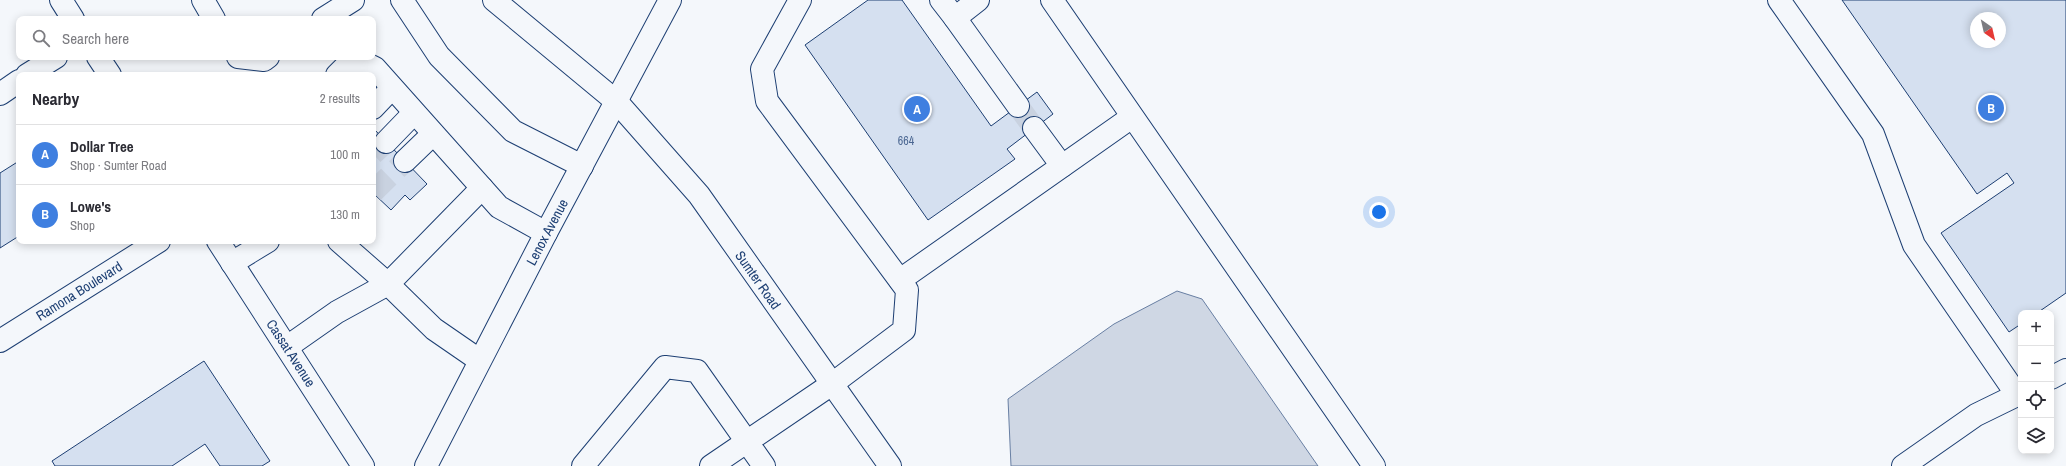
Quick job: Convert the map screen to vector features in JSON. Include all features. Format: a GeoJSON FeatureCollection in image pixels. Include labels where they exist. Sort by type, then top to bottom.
{"type":"FeatureCollection","features":[{"type":"Feature","properties":{"kind":"main road"},"geometry":{"type":"LineString","coordinates":[[61,0],[72,16]]}},
{"type":"Feature","properties":{"kind":"main road"},"geometry":{"type":"LineString","coordinates":[[203,0],[212,16]]}},
{"type":"Feature","properties":{"kind":"main road"},"geometry":{"type":"LineString","coordinates":[[328,16],[353,0]]}},
{"type":"Feature","properties":{"kind":"main road"},"geometry":{"type":"LineString","coordinates":[[402,0],[439,56],[513,131],[582,166]]}},
{"type":"Feature","properties":{"kind":"main road","name":"Sumter Road"},"geometry":{"type":"LineString","coordinates":[[494,0],[617,102],[699,195],[890,466]]}},
{"type":"Feature","properties":{"kind":"main road","name":"Lenox Avenue"},"geometry":{"type":"LineString","coordinates":[[426,466],[546,233],[670,0]]}},
{"type":"Feature","properties":{"kind":"main road"},"geometry":{"type":"LineString","coordinates":[[711,466],[832,384],[904,330],[907,290],[767,101],[762,69],[800,0]]}},
{"type":"Feature","properties":{"kind":"main road"},"geometry":{"type":"LineString","coordinates":[[941,0],[1018,106]]}},
{"type":"Feature","properties":{"kind":"main road"},"geometry":{"type":"LineString","coordinates":[[955,18],[978,0]]}},
{"type":"Feature","properties":{"kind":"main road"},"geometry":{"type":"LineString","coordinates":[[1052,0],[1374,466]]}},
{"type":"Feature","properties":{"kind":"main road"},"geometry":{"type":"LineString","coordinates":[[1779,0],[1874,134],[1914,245],[2018,393]]}},
{"type":"Feature","properties":{"kind":"main road"},"geometry":{"type":"LineString","coordinates":[[33,72],[51,60]]}},
{"type":"Feature","properties":{"kind":"main road"},"geometry":{"type":"LineString","coordinates":[[100,60],[108,72]]}},
{"type":"Feature","properties":{"kind":"main road"},"geometry":{"type":"LineString","coordinates":[[341,66],[363,62],[374,68],[499,207],[546,233]]}},
{"type":"Feature","properties":{"kind":"main road"},"geometry":{"type":"LineString","coordinates":[[0,94],[16,83]]}},
{"type":"Feature","properties":{"kind":"main road"},"geometry":{"type":"LineString","coordinates":[[376,105],[392,88]]}},
{"type":"Feature","properties":{"kind":"main road"},"geometry":{"type":"LineString","coordinates":[[386,142],[414,113]]}},
{"type":"Feature","properties":{"kind":"main road"},"geometry":{"type":"LineString","coordinates":[[900,280],[1132,117]]}},
{"type":"Feature","properties":{"kind":"main road"},"geometry":{"type":"LineString","coordinates":[[1034,128],[1062,166]]}},
{"type":"Feature","properties":{"kind":"main road"},"geometry":{"type":"LineString","coordinates":[[405,161],[433,134]]}},
{"type":"Feature","properties":{"kind":"main road"},"geometry":{"type":"LineString","coordinates":[[287,347],[337,312],[388,284],[482,188]]}},
{"type":"Feature","properties":{"kind":"main road","name":"Ramona Boulevard"},"geometry":{"type":"LineString","coordinates":[[0,341],[153,244]]}},
{"type":"Feature","properties":{"kind":"main road","name":"Cassat Avenue"},"geometry":{"type":"LineString","coordinates":[[220,244],[363,466]]}},
{"type":"Feature","properties":{"kind":"main road"},"geometry":{"type":"LineString","coordinates":[[232,263],[263,244]]}},
{"type":"Feature","properties":{"kind":"main road"},"geometry":{"type":"LineString","coordinates":[[342,244],[388,284],[434,329],[480,360]]}},
{"type":"Feature","properties":{"kind":"main road"},"geometry":{"type":"LineString","coordinates":[[583,466],[666,367],[697,371],[748,441],[764,466]]}},
{"type":"Feature","properties":{"kind":"main road"},"geometry":{"type":"LineString","coordinates":[[2054,376],[2066,370]]}},
{"type":"Feature","properties":{"kind":"main road"},"geometry":{"type":"LineString","coordinates":[[1903,466],[1976,415],[2018,394]]}},
{"type":"Feature","properties":{"kind":"shaded area"},"geometry":{"type":"Polygon","coordinates":[[[1177,291],[1202,299],[1318,466],[1011,466],[1008,399],[1114,324],[1177,291]]]}},
{"type":"Feature","properties":{"kind":"building"},"geometry":{"type":"Polygon","coordinates":[[[868,0],[902,0],[991,126],[1037,92],[1053,114],[1007,149],[1015,159],[928,220],[805,45],[868,0]]]}},
{"type":"Feature","properties":{"kind":"building"},"geometry":{"type":"Polygon","coordinates":[[[1842,0],[2066,0],[2066,293],[2041,310],[2018,310],[2018,326],[2009,332],[1941,233],[2014,183],[2007,173],[1977,194],[1842,0]]]}},
{"type":"Feature","properties":{"kind":"building"},"geometry":{"type":"Polygon","coordinates":[[[376,131],[427,184],[410,200],[405,195],[391,210],[376,196],[376,131]]]}},
{"type":"Feature","properties":{"kind":"building"},"geometry":{"type":"Polygon","coordinates":[[[16,163],[16,238],[0,248],[0,173],[16,163]]]}},
{"type":"Feature","properties":{"kind":"building"},"geometry":{"type":"Polygon","coordinates":[[[204,361],[270,461],[262,466],[220,466],[205,444],[172,466],[55,466],[52,461],[204,361]]]}},
{"type":"Feature","properties":{"kind":"tunnel"},"geometry":{"type":"LineString","coordinates":[[1018,106],[1034,128]]}},
{"type":"Feature","properties":{"kind":"tunnel"},"geometry":{"type":"LineString","coordinates":[[376,151],[386,142]]}},
{"type":"Feature","properties":{"kind":"tunnel"},"geometry":{"type":"LineString","coordinates":[[376,189],[405,161]]}},
{"type":"Feature","properties":{"kind":"place","name":"Lowe's"},"geometry":{"type":"Point","coordinates":[1991,108]}},
{"type":"Feature","properties":{"kind":"place","name":"Dollar Tree"},"geometry":{"type":"Point","coordinates":[917,109]}}]}
